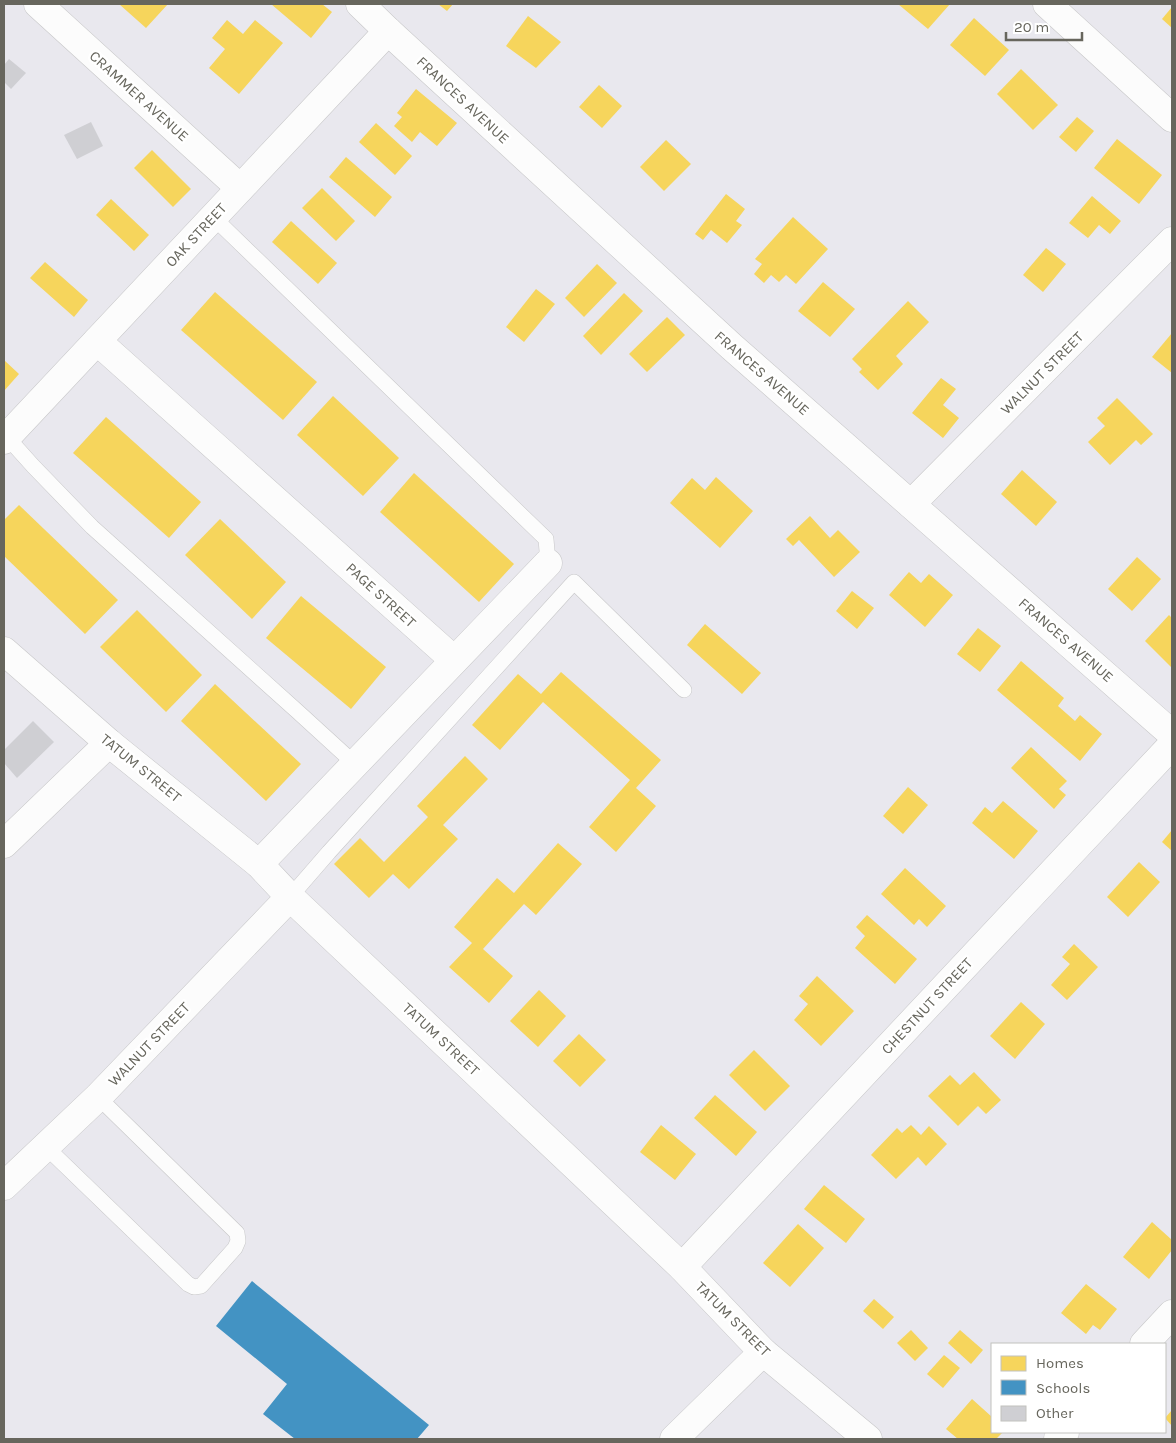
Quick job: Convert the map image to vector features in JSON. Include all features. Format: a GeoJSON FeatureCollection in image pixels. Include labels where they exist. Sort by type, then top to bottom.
{"type":"FeatureCollection","features":[{"type":"Feature","properties":{"kind":"street","name":"CRAMMER AVENUE"},"geometry":{"type":"LineString","coordinates":[[38,4],[240,188]]}},
{"type":"Feature","properties":{"kind":"street","name":"FRANCES AVENUE"},"geometry":{"type":"LineString","coordinates":[[360,4],[732,347],[1172,734]]}},
{"type":"Feature","properties":{"kind":"street"},"geometry":{"type":"LineString","coordinates":[[1047,4],[1172,118]]}},
{"type":"Feature","properties":{"kind":"street","name":"OAK STREET"},"geometry":{"type":"LineString","coordinates":[[5,438],[388,31]]}},
{"type":"Feature","properties":{"kind":"street","name":"WALNUT STREET"},"geometry":{"type":"LineString","coordinates":[[911,504],[1172,241]]}},
{"type":"Feature","properties":{"kind":"street","name":"PAGE STREET"},"geometry":{"type":"LineString","coordinates":[[97,341],[454,660]]}},
{"type":"Feature","properties":{"kind":"street"},"geometry":{"type":"LineString","coordinates":[[259,864],[548,563]]}},
{"type":"Feature","properties":{"kind":"street","name":"TATUM STREET"},"geometry":{"type":"LineString","coordinates":[[4,651],[109,743],[259,864],[290,897],[682,1267],[763,1352],[868,1439]]}},
{"type":"Feature","properties":{"kind":"street"},"geometry":{"type":"LineString","coordinates":[[4,844],[109,743]]}},
{"type":"Feature","properties":{"kind":"street","name":"CHESTNUT STREET"},"geometry":{"type":"LineString","coordinates":[[682,1267],[1172,745]]}},
{"type":"Feature","properties":{"kind":"street","name":"WALNUT STREET"},"geometry":{"type":"LineString","coordinates":[[4,1186],[98,1097],[290,897]]}},
{"type":"Feature","properties":{"kind":"street"},"geometry":{"type":"LineString","coordinates":[[1145,1343],[1172,1314]]}},
{"type":"Feature","properties":{"kind":"street"},"geometry":{"type":"LineString","coordinates":[[674,1439],[763,1352]]}},
{"type":"Feature","properties":{"kind":"lane"},"geometry":{"type":"LineString","coordinates":[[213,217],[546,539],[548,563]]}},
{"type":"Feature","properties":{"kind":"lane"},"geometry":{"type":"LineString","coordinates":[[5,438],[92,526],[355,764]]}},
{"type":"Feature","properties":{"kind":"lane"},"geometry":{"type":"LineString","coordinates":[[290,897],[342,837],[574,582],[684,690]]}},
{"type":"Feature","properties":{"kind":"lane"},"geometry":{"type":"LineString","coordinates":[[45,1146],[188,1284],[194,1287],[201,1286],[235,1248],[238,1241],[237,1233],[98,1097]]}},
{"type":"Feature","properties":{"kind":"building: Homes"},"geometry":{"type":"Polygon","coordinates":[[[119,4],[168,4],[146,28],[119,4]]]}},
{"type":"Feature","properties":{"kind":"building: Homes"},"geometry":{"type":"Polygon","coordinates":[[[271,4],[322,4],[332,12],[311,38],[271,4]]]}},
{"type":"Feature","properties":{"kind":"building: Homes"},"geometry":{"type":"Polygon","coordinates":[[[438,4],[453,4],[447,11],[438,4]]]}},
{"type":"Feature","properties":{"kind":"building: Homes"},"geometry":{"type":"Polygon","coordinates":[[[898,4],[950,4],[928,29],[898,4]]]}},
{"type":"Feature","properties":{"kind":"building: Homes"},"geometry":{"type":"Polygon","coordinates":[[[1172,7],[1172,28],[1162,19],[1172,7]]]}},
{"type":"Feature","properties":{"kind":"building: Homes"},"geometry":{"type":"Polygon","coordinates":[[[528,16],[561,42],[536,68],[506,46],[528,16]]]}},
{"type":"Feature","properties":{"kind":"building: Homes"},"geometry":{"type":"Polygon","coordinates":[[[974,18],[1009,50],[985,76],[950,45],[974,18]]]}},
{"type":"Feature","properties":{"kind":"building: Homes"},"geometry":{"type":"Polygon","coordinates":[[[227,20],[243,34],[255,20],[283,43],[239,94],[209,68],[225,49],[212,38],[227,20]]]}},
{"type":"Feature","properties":{"kind":"building: Homes"},"geometry":{"type":"Polygon","coordinates":[[[1021,69],[1058,105],[1033,130],[997,94],[1021,69]]]}},
{"type":"Feature","properties":{"kind":"building: Homes"},"geometry":{"type":"Polygon","coordinates":[[[599,85],[622,106],[602,128],[579,107],[599,85]]]}},
{"type":"Feature","properties":{"kind":"building: Homes"},"geometry":{"type":"Polygon","coordinates":[[[416,89],[457,123],[437,146],[420,132],[412,142],[394,126],[402,117],[397,113],[416,89]]]}},
{"type":"Feature","properties":{"kind":"building: Homes"},"geometry":{"type":"Polygon","coordinates":[[[1077,117],[1094,131],[1076,152],[1059,137],[1077,117]]]}},
{"type":"Feature","properties":{"kind":"building: Homes"},"geometry":{"type":"Polygon","coordinates":[[[376,123],[412,156],[395,175],[359,142],[376,123]]]}},
{"type":"Feature","properties":{"kind":"building: Homes"},"geometry":{"type":"Polygon","coordinates":[[[1117,139],[1162,175],[1139,204],[1094,168],[1117,139]]]}},
{"type":"Feature","properties":{"kind":"building: Homes"},"geometry":{"type":"Polygon","coordinates":[[[666,140],[691,164],[664,191],[640,167],[666,140]]]}},
{"type":"Feature","properties":{"kind":"building: Homes"},"geometry":{"type":"Polygon","coordinates":[[[152,150],[191,189],[173,207],[134,168],[152,150]]]}},
{"type":"Feature","properties":{"kind":"building: Homes"},"geometry":{"type":"Polygon","coordinates":[[[346,157],[392,197],[375,217],[329,177],[346,157]]]}},
{"type":"Feature","properties":{"kind":"building: Homes"},"geometry":{"type":"Polygon","coordinates":[[[322,188],[355,221],[336,241],[302,208],[322,188]]]}},
{"type":"Feature","properties":{"kind":"building: Homes"},"geometry":{"type":"Polygon","coordinates":[[[726,194],[745,209],[736,221],[742,225],[727,243],[711,230],[703,240],[695,234],[726,194]]]}},
{"type":"Feature","properties":{"kind":"building: Homes"},"geometry":{"type":"Polygon","coordinates":[[[1092,196],[1121,221],[1110,234],[1099,225],[1088,238],[1069,223],[1092,196]]]}},
{"type":"Feature","properties":{"kind":"building: Homes"},"geometry":{"type":"Polygon","coordinates":[[[111,199],[149,235],[134,251],[96,215],[111,199]]]}},
{"type":"Feature","properties":{"kind":"building: Homes"},"geometry":{"type":"Polygon","coordinates":[[[793,217],[828,249],[796,284],[786,275],[779,282],[771,275],[764,283],[754,274],[762,264],[755,259],[793,217]]]}},
{"type":"Feature","properties":{"kind":"building: Homes"},"geometry":{"type":"Polygon","coordinates":[[[291,221],[337,263],[318,284],[272,242],[291,221]]]}},
{"type":"Feature","properties":{"kind":"building: Homes"},"geometry":{"type":"Polygon","coordinates":[[[1046,248],[1066,264],[1043,292],[1023,275],[1046,248]]]}},
{"type":"Feature","properties":{"kind":"building: Homes"},"geometry":{"type":"Polygon","coordinates":[[[45,262],[88,300],[74,317],[30,278],[45,262]]]}},
{"type":"Feature","properties":{"kind":"building: Homes"},"geometry":{"type":"Polygon","coordinates":[[[597,264],[617,283],[584,317],[565,298],[597,264]]]}},
{"type":"Feature","properties":{"kind":"building: Homes"},"geometry":{"type":"Polygon","coordinates":[[[823,282],[855,309],[830,337],[798,311],[823,282]]]}},
{"type":"Feature","properties":{"kind":"building: Homes"},"geometry":{"type":"Polygon","coordinates":[[[536,289],[555,304],[524,342],[506,327],[536,289]]]}},
{"type":"Feature","properties":{"kind":"building: Homes"},"geometry":{"type":"Polygon","coordinates":[[[215,292],[317,382],[283,420],[181,330],[215,292]]]}},
{"type":"Feature","properties":{"kind":"building: Homes"},"geometry":{"type":"Polygon","coordinates":[[[624,293],[643,311],[601,355],[583,336],[624,293]]]}},
{"type":"Feature","properties":{"kind":"building: Homes"},"geometry":{"type":"Polygon","coordinates":[[[908,301],[929,322],[896,356],[903,364],[878,390],[859,372],[862,369],[852,359],[908,301]]]}},
{"type":"Feature","properties":{"kind":"building: Homes"},"geometry":{"type":"Polygon","coordinates":[[[667,317],[685,335],[647,372],[629,354],[667,317]]]}},
{"type":"Feature","properties":{"kind":"building: Homes"},"geometry":{"type":"Polygon","coordinates":[[[1172,333],[1172,373],[1152,357],[1172,333]]]}},
{"type":"Feature","properties":{"kind":"building: Homes"},"geometry":{"type":"Polygon","coordinates":[[[4,360],[19,374],[4,391],[4,360]]]}},
{"type":"Feature","properties":{"kind":"building: Homes"},"geometry":{"type":"Polygon","coordinates":[[[941,378],[956,389],[943,405],[959,418],[943,438],[912,413],[941,378]]]}},
{"type":"Feature","properties":{"kind":"building: Homes"},"geometry":{"type":"Polygon","coordinates":[[[333,396],[399,458],[363,496],[297,435],[333,396]]]}},
{"type":"Feature","properties":{"kind":"building: Homes"},"geometry":{"type":"Polygon","coordinates":[[[1117,398],[1153,434],[1141,445],[1136,440],[1110,465],[1088,442],[1105,426],[1097,418],[1117,398]]]}},
{"type":"Feature","properties":{"kind":"building: Homes"},"geometry":{"type":"Polygon","coordinates":[[[106,417],[201,502],[169,538],[73,453],[106,417]]]}},
{"type":"Feature","properties":{"kind":"building: Homes"},"geometry":{"type":"Polygon","coordinates":[[[1022,470],[1057,502],[1036,526],[1001,494],[1022,470]]]}},
{"type":"Feature","properties":{"kind":"building: Homes"},"geometry":{"type":"Polygon","coordinates":[[[414,473],[514,564],[479,602],[380,512],[414,473]]]}},
{"type":"Feature","properties":{"kind":"building: Homes"},"geometry":{"type":"Polygon","coordinates":[[[716,477],[753,511],[720,548],[670,503],[692,478],[705,490],[716,477]]]}},
{"type":"Feature","properties":{"kind":"building: Homes"},"geometry":{"type":"Polygon","coordinates":[[[19,505],[118,600],[85,634],[4,556],[4,520],[19,505]]]}},
{"type":"Feature","properties":{"kind":"building: Homes"},"geometry":{"type":"Polygon","coordinates":[[[810,516],[830,538],[838,530],[860,552],[834,577],[799,540],[793,546],[786,539],[810,516]]]}},
{"type":"Feature","properties":{"kind":"building: Homes"},"geometry":{"type":"Polygon","coordinates":[[[220,519],[286,582],[252,619],[185,555],[220,519]]]}},
{"type":"Feature","properties":{"kind":"building: Homes"},"geometry":{"type":"Polygon","coordinates":[[[1137,557],[1161,579],[1132,611],[1108,589],[1137,557]]]}},
{"type":"Feature","properties":{"kind":"building: Homes"},"geometry":{"type":"Polygon","coordinates":[[[909,572],[921,583],[929,574],[953,595],[925,627],[889,595],[909,572]]]}},
{"type":"Feature","properties":{"kind":"building: Homes"},"geometry":{"type":"Polygon","coordinates":[[[852,591],[874,608],[857,629],[836,611],[852,591]]]}},
{"type":"Feature","properties":{"kind":"building: Homes"},"geometry":{"type":"Polygon","coordinates":[[[301,596],[386,667],[351,709],[266,638],[301,596]]]}},
{"type":"Feature","properties":{"kind":"building: Homes"},"geometry":{"type":"Polygon","coordinates":[[[137,610],[202,675],[166,712],[100,647],[137,610]]]}},
{"type":"Feature","properties":{"kind":"building: Homes"},"geometry":{"type":"Polygon","coordinates":[[[1169,615],[1172,618],[1172,668],[1145,641],[1169,615]]]}},
{"type":"Feature","properties":{"kind":"building: Homes"},"geometry":{"type":"Polygon","coordinates":[[[705,624],[761,673],[742,694],[687,645],[705,624]]]}},
{"type":"Feature","properties":{"kind":"building: Homes"},"geometry":{"type":"Polygon","coordinates":[[[978,628],[1001,646],[980,672],[957,654],[978,628]]]}},
{"type":"Feature","properties":{"kind":"building: Homes"},"geometry":{"type":"Polygon","coordinates":[[[1021,661],[1064,698],[1058,706],[1075,721],[1080,715],[1102,734],[1080,761],[997,690],[1021,661]]]}},
{"type":"Feature","properties":{"kind":"building: Homes"},"geometry":{"type":"Polygon","coordinates":[[[561,672],[661,760],[636,788],[656,806],[616,852],[589,827],[630,780],[543,702],[500,750],[472,725],[518,674],[541,694],[561,672]]]}},
{"type":"Feature","properties":{"kind":"building: Homes"},"geometry":{"type":"Polygon","coordinates":[[[215,684],[301,764],[266,801],[181,721],[215,684]]]}},
{"type":"Feature","properties":{"kind":"building: Homes"},"geometry":{"type":"Polygon","coordinates":[[[1031,747],[1067,781],[1059,789],[1066,795],[1054,809],[1011,768],[1031,747]]]}},
{"type":"Feature","properties":{"kind":"building: Homes"},"geometry":{"type":"Polygon","coordinates":[[[465,756],[488,779],[443,825],[458,839],[409,889],[393,874],[369,898],[334,864],[360,838],[384,862],[428,817],[417,806],[465,756]]]}},
{"type":"Feature","properties":{"kind":"building: Homes"},"geometry":{"type":"Polygon","coordinates":[[[908,787],[928,805],[903,834],[883,816],[908,787]]]}},
{"type":"Feature","properties":{"kind":"building: Homes"},"geometry":{"type":"Polygon","coordinates":[[[1003,801],[1038,831],[1014,859],[972,823],[985,807],[992,813],[1003,801]]]}},
{"type":"Feature","properties":{"kind":"building: Homes"},"geometry":{"type":"Polygon","coordinates":[[[1172,830],[1172,851],[1162,842],[1172,830]]]}},
{"type":"Feature","properties":{"kind":"building: Homes"},"geometry":{"type":"Polygon","coordinates":[[[558,843],[582,864],[536,915],[524,904],[483,949],[513,976],[489,1003],[449,967],[472,943],[454,927],[497,878],[514,893],[558,843]]]}},
{"type":"Feature","properties":{"kind":"building: Homes"},"geometry":{"type":"Polygon","coordinates":[[[1139,862],[1160,882],[1128,917],[1107,897],[1139,862]]]}},
{"type":"Feature","properties":{"kind":"building: Homes"},"geometry":{"type":"Polygon","coordinates":[[[905,868],[946,906],[927,927],[919,919],[914,925],[881,894],[905,868]]]}},
{"type":"Feature","properties":{"kind":"building: Homes"},"geometry":{"type":"Polygon","coordinates":[[[867,915],[917,959],[895,984],[855,948],[865,936],[856,927],[867,915]]]}},
{"type":"Feature","properties":{"kind":"building: Homes"},"geometry":{"type":"Polygon","coordinates":[[[1074,944],[1098,967],[1067,1000],[1051,985],[1070,964],[1062,957],[1074,944]]]}},
{"type":"Feature","properties":{"kind":"building: Homes"},"geometry":{"type":"Polygon","coordinates":[[[817,976],[854,1011],[821,1046],[794,1020],[808,1004],[799,996],[817,976]]]}},
{"type":"Feature","properties":{"kind":"building: Homes"},"geometry":{"type":"Polygon","coordinates":[[[539,990],[566,1016],[538,1047],[510,1021],[539,990]]]}},
{"type":"Feature","properties":{"kind":"building: Homes"},"geometry":{"type":"Polygon","coordinates":[[[1021,1002],[1045,1024],[1015,1059],[990,1036],[1021,1002]]]}},
{"type":"Feature","properties":{"kind":"building: Homes"},"geometry":{"type":"Polygon","coordinates":[[[579,1034],[606,1060],[580,1087],[553,1061],[579,1034]]]}},
{"type":"Feature","properties":{"kind":"building: Homes"},"geometry":{"type":"Polygon","coordinates":[[[754,1050],[790,1086],[765,1111],[729,1075],[754,1050]]]}},
{"type":"Feature","properties":{"kind":"building: Homes"},"geometry":{"type":"Polygon","coordinates":[[[974,1072],[1001,1100],[986,1114],[978,1106],[958,1126],[928,1096],[950,1075],[960,1085],[974,1072]]]}},
{"type":"Feature","properties":{"kind":"building: Homes"},"geometry":{"type":"Polygon","coordinates":[[[715,1095],[757,1132],[736,1156],[694,1118],[715,1095]]]}},
{"type":"Feature","properties":{"kind":"building: Homes"},"geometry":{"type":"Polygon","coordinates":[[[661,1125],[696,1154],[675,1180],[640,1152],[661,1125]]]}},
{"type":"Feature","properties":{"kind":"building: Homes"},"geometry":{"type":"Polygon","coordinates":[[[911,1125],[921,1135],[929,1126],[947,1144],[926,1166],[918,1157],[896,1179],[871,1155],[897,1128],[902,1133],[911,1125]]]}},
{"type":"Feature","properties":{"kind":"building: Homes"},"geometry":{"type":"Polygon","coordinates":[[[824,1185],[865,1219],[846,1243],[804,1209],[824,1185]]]}},
{"type":"Feature","properties":{"kind":"building: Homes"},"geometry":{"type":"Polygon","coordinates":[[[1152,1222],[1172,1240],[1172,1250],[1149,1279],[1123,1257],[1152,1222]]]}},
{"type":"Feature","properties":{"kind":"building: Homes"},"geometry":{"type":"Polygon","coordinates":[[[798,1224],[824,1248],[790,1287],[763,1263],[798,1224]]]}},
{"type":"Feature","properties":{"kind":"building: Homes"},"geometry":{"type":"Polygon","coordinates":[[[1086,1284],[1117,1309],[1100,1330],[1093,1325],[1086,1334],[1061,1313],[1086,1284]]]}},
{"type":"Feature","properties":{"kind":"building: Homes"},"geometry":{"type":"Polygon","coordinates":[[[874,1299],[894,1317],[883,1329],[863,1311],[874,1299]]]}},
{"type":"Feature","properties":{"kind":"building: Homes"},"geometry":{"type":"Polygon","coordinates":[[[911,1330],[928,1348],[915,1361],[897,1343],[911,1330]]]}},
{"type":"Feature","properties":{"kind":"building: Homes"},"geometry":{"type":"Polygon","coordinates":[[[960,1330],[983,1350],[971,1364],[948,1343],[960,1330]]]}},
{"type":"Feature","properties":{"kind":"building: Homes"},"geometry":{"type":"Polygon","coordinates":[[[944,1355],[960,1368],[943,1388],[927,1374],[944,1355]]]}},
{"type":"Feature","properties":{"kind":"building: Homes"},"geometry":{"type":"Polygon","coordinates":[[[972,1399],[991,1416],[991,1433],[1002,1433],[996,1439],[958,1439],[946,1429],[972,1399]]]}},
{"type":"Feature","properties":{"kind":"building: Homes"},"geometry":{"type":"Polygon","coordinates":[[[1172,1410],[1172,1426],[1166,1419],[1172,1410]]]}},
{"type":"Feature","properties":{"kind":"building: Schools"},"geometry":{"type":"Polygon","coordinates":[[[252,1281],[429,1425],[417,1439],[295,1439],[263,1414],[287,1384],[216,1326],[252,1281]]]}},
{"type":"Feature","properties":{"kind":"building: Other"},"geometry":{"type":"Polygon","coordinates":[[[9,59],[26,73],[11,89],[4,82],[4,65],[9,59]]]}},
{"type":"Feature","properties":{"kind":"building: Other"},"geometry":{"type":"Polygon","coordinates":[[[91,122],[103,146],[77,159],[64,135],[91,122]]]}},
{"type":"Feature","properties":{"kind":"building: Other"},"geometry":{"type":"Polygon","coordinates":[[[33,721],[54,742],[17,778],[4,763],[4,750],[33,721]]]}}]}
